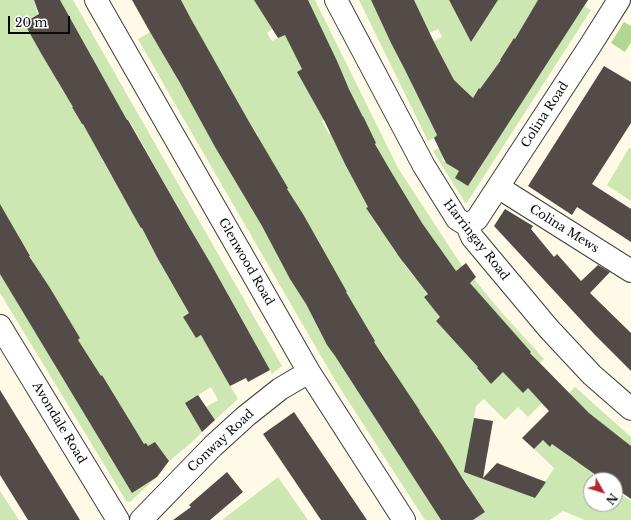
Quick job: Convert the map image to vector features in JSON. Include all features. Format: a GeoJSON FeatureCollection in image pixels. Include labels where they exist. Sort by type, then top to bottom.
{"type":"FeatureCollection","features":[{"type":"Feature","properties":{"kind":"street","name":"Glenwood Road"},"geometry":{"type":"LineString","coordinates":[[96,0],[309,372],[404,520]]}},
{"type":"Feature","properties":{"kind":"street","name":"Harringay Road"},"geometry":{"type":"LineString","coordinates":[[336,0],[424,166],[457,219],[467,225],[472,237],[549,329],[592,375],[631,409]]}},
{"type":"Feature","properties":{"kind":"street","name":"Colina Road"},"geometry":{"type":"LineString","coordinates":[[467,225],[477,219],[619,0]]}},
{"type":"Feature","properties":{"kind":"street","name":"Colina Mews"},"geometry":{"type":"LineString","coordinates":[[498,187],[631,271]]}},
{"type":"Feature","properties":{"kind":"street","name":"Avondale Road"},"geometry":{"type":"LineString","coordinates":[[0,326],[118,520]]}},
{"type":"Feature","properties":{"kind":"street","name":"Conway Road"},"geometry":{"type":"LineString","coordinates":[[141,520],[213,446],[246,416],[280,389],[309,372]]}},
{"type":"Feature","properties":{"kind":"green space"},"geometry":{"type":"Polygon","coordinates":[[[0,0],[34,0],[38,15],[24,23],[52,72],[66,63],[71,72],[57,81],[67,97],[86,98],[72,107],[82,124],[96,116],[100,124],[88,132],[98,151],[112,143],[102,159],[112,177],[126,168],[129,173],[115,182],[127,203],[146,203],[132,212],[141,228],[156,221],[161,264],[171,282],[204,304],[183,317],[196,338],[216,326],[226,379],[238,399],[215,420],[206,407],[218,400],[211,387],[185,403],[202,432],[169,461],[163,453],[148,446],[146,443],[144,444],[102,375],[94,380],[72,343],[80,338],[35,265],[26,268],[34,263],[25,248],[11,242],[19,237],[0,206],[0,0]]]}},
{"type":"Feature","properties":{"kind":"green space"},"geometry":{"type":"Polygon","coordinates":[[[60,0],[73,0],[282,366],[272,374],[211,264],[129,120],[127,120],[60,0]]]}},
{"type":"Feature","properties":{"kind":"green space"},"geometry":{"type":"Polygon","coordinates":[[[181,0],[254,0],[282,12],[267,21],[272,29],[267,33],[272,41],[292,31],[310,64],[297,72],[306,88],[318,82],[318,110],[322,116],[334,115],[322,121],[329,134],[341,128],[333,139],[342,156],[378,200],[366,208],[380,230],[392,222],[385,235],[396,253],[415,254],[403,263],[415,278],[439,284],[424,297],[436,311],[455,304],[436,321],[450,336],[467,320],[494,352],[477,369],[491,384],[509,366],[542,403],[528,417],[518,407],[505,420],[484,399],[476,406],[467,458],[477,476],[535,498],[554,468],[534,449],[543,440],[550,447],[568,428],[567,455],[577,462],[605,457],[595,472],[583,472],[583,512],[623,512],[623,496],[631,501],[631,520],[585,520],[563,511],[550,520],[473,520],[485,512],[475,497],[455,496],[469,487],[458,471],[439,470],[452,461],[425,420],[406,420],[419,411],[392,369],[373,369],[387,360],[376,345],[363,353],[361,349],[375,341],[351,301],[338,309],[333,300],[347,292],[244,145],[258,136],[248,120],[234,128],[242,110],[181,0]]]}},
{"type":"Feature","properties":{"kind":"green space"},"geometry":{"type":"Polygon","coordinates":[[[307,0],[315,0],[398,168],[462,266],[455,271],[422,223],[382,157],[307,0]]]}},
{"type":"Feature","properties":{"kind":"green space"},"geometry":{"type":"Polygon","coordinates":[[[359,0],[371,0],[437,135],[434,138],[428,141],[359,0]]]}},
{"type":"Feature","properties":{"kind":"green space"},"geometry":{"type":"Polygon","coordinates":[[[401,0],[449,0],[471,42],[498,0],[539,0],[527,47],[514,38],[500,60],[514,69],[512,72],[498,64],[488,78],[496,99],[479,88],[469,104],[451,108],[465,90],[456,82],[453,85],[430,43],[442,37],[438,29],[417,39],[401,0]]]}},
{"type":"Feature","properties":{"kind":"green space"},"geometry":{"type":"Polygon","coordinates":[[[584,6],[591,10],[466,204],[433,151],[441,147],[448,150],[442,160],[459,171],[468,186],[584,6]]]}},
{"type":"Feature","properties":{"kind":"green space"},"geometry":{"type":"Polygon","coordinates":[[[624,22],[631,26],[631,42],[625,52],[611,43],[624,22]]]}},
{"type":"Feature","properties":{"kind":"green space"},"geometry":{"type":"Polygon","coordinates":[[[150,32],[223,161],[254,212],[319,330],[441,520],[425,520],[336,382],[138,39],[150,32]]]}},
{"type":"Feature","properties":{"kind":"green space"},"geometry":{"type":"Polygon","coordinates":[[[629,148],[631,149],[631,201],[607,185],[629,148]]]}},
{"type":"Feature","properties":{"kind":"green space"},"geometry":{"type":"Polygon","coordinates":[[[0,273],[101,440],[157,477],[130,502],[126,501],[0,293],[0,273]]]}},
{"type":"Feature","properties":{"kind":"green space"},"geometry":{"type":"Polygon","coordinates":[[[474,279],[503,314],[544,359],[540,363],[470,283],[474,279]]]}},
{"type":"Feature","properties":{"kind":"green space"},"geometry":{"type":"Polygon","coordinates":[[[575,387],[631,437],[631,446],[590,414],[569,393],[575,387]]]}},
{"type":"Feature","properties":{"kind":"green space"},"geometry":{"type":"Polygon","coordinates":[[[278,477],[308,520],[222,520],[278,477]]]}},
{"type":"Feature","properties":{"kind":"green space"},"geometry":{"type":"Polygon","coordinates":[[[0,491],[19,520],[0,520],[0,491]]]}},
{"type":"Feature","properties":{"kind":"building"},"geometry":{"type":"Polygon","coordinates":[[[34,0],[60,0],[270,370],[248,382],[246,378],[230,386],[201,335],[196,338],[183,317],[189,313],[83,124],[24,23],[39,14],[34,0]]]}},
{"type":"Feature","properties":{"kind":"building"},"geometry":{"type":"Polygon","coordinates":[[[132,0],[181,0],[288,188],[287,189],[303,214],[375,341],[374,342],[485,512],[473,520],[441,520],[327,345],[306,304],[290,279],[262,226],[215,147],[132,0]]]}},
{"type":"Feature","properties":{"kind":"building"},"geometry":{"type":"Polygon","coordinates":[[[254,0],[308,0],[376,143],[375,144],[422,223],[456,271],[466,263],[476,277],[470,283],[531,352],[530,353],[589,413],[631,446],[631,499],[623,494],[623,472],[592,472],[552,444],[550,447],[543,440],[534,449],[522,438],[549,411],[528,388],[523,393],[503,372],[491,384],[477,368],[478,367],[436,321],[440,317],[424,297],[428,294],[400,258],[366,208],[368,207],[325,122],[297,72],[302,69],[285,35],[278,38],[254,0]]]}},
{"type":"Feature","properties":{"kind":"building"},"geometry":{"type":"Polygon","coordinates":[[[371,0],[414,0],[454,80],[473,98],[501,60],[514,38],[515,39],[538,0],[588,0],[468,186],[455,178],[459,171],[446,163],[434,138],[437,135],[371,0]]]}},
{"type":"Feature","properties":{"kind":"building"},"geometry":{"type":"Polygon","coordinates":[[[449,0],[498,0],[471,42],[449,0]]]}},
{"type":"Feature","properties":{"kind":"building"},"geometry":{"type":"Polygon","coordinates":[[[604,66],[631,82],[631,123],[592,184],[631,209],[631,242],[577,207],[572,215],[528,186],[604,66]]]}},
{"type":"Feature","properties":{"kind":"building"},"geometry":{"type":"Polygon","coordinates":[[[0,204],[29,256],[80,338],[78,340],[101,376],[102,375],[144,444],[146,443],[148,446],[155,442],[169,461],[157,477],[132,493],[0,274],[0,204]]]}},
{"type":"Feature","properties":{"kind":"building"},"geometry":{"type":"Polygon","coordinates":[[[505,209],[533,226],[531,229],[554,257],[557,254],[581,281],[598,265],[610,272],[590,293],[631,333],[631,371],[595,335],[494,226],[505,209]]]}},
{"type":"Feature","properties":{"kind":"building"},"geometry":{"type":"Polygon","coordinates":[[[0,390],[80,520],[28,520],[0,475],[0,390]]]}},
{"type":"Feature","properties":{"kind":"building"},"geometry":{"type":"Polygon","coordinates":[[[198,395],[215,420],[202,432],[185,403],[198,395]]]}},
{"type":"Feature","properties":{"kind":"building"},"geometry":{"type":"Polygon","coordinates":[[[294,412],[367,520],[321,520],[263,434],[294,412]]]}},
{"type":"Feature","properties":{"kind":"building"},"geometry":{"type":"Polygon","coordinates":[[[474,418],[493,421],[483,478],[497,463],[546,482],[535,498],[464,472],[474,418]]]}},
{"type":"Feature","properties":{"kind":"building"},"geometry":{"type":"Polygon","coordinates":[[[227,472],[243,492],[210,520],[173,520],[191,507],[189,505],[227,472]]]}}]}
